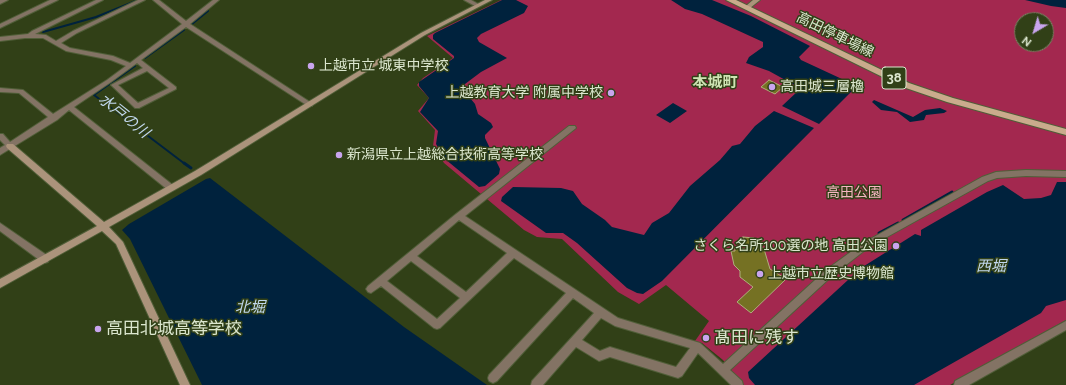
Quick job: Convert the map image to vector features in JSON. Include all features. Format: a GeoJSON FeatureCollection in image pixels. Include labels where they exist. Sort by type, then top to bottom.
{"type":"FeatureCollection","features":[{"type":"Feature","properties":{"kind":"main road","name":"高田停車場線"},"geometry":{"type":"LineString","coordinates":[[730,0],[748,7],[906,85],[950,100],[1066,132]]}},
{"type":"Feature","properties":{"kind":"street"},"geometry":{"type":"LineString","coordinates":[[0,2],[5,0]]}},
{"type":"Feature","properties":{"kind":"street"},"geometry":{"type":"LineString","coordinates":[[0,26],[55,0]]}},
{"type":"Feature","properties":{"kind":"street"},"geometry":{"type":"LineString","coordinates":[[29,36],[34,32],[100,0]]}},
{"type":"Feature","properties":{"kind":"street"},"geometry":{"type":"LineString","coordinates":[[56,43],[142,0]]}},
{"type":"Feature","properties":{"kind":"street"},"geometry":{"type":"LineString","coordinates":[[156,0],[186,24],[310,104]]}},
{"type":"Feature","properties":{"kind":"street"},"geometry":{"type":"LineString","coordinates":[[0,152],[109,81],[216,0]]}},
{"type":"Feature","properties":{"kind":"street"},"geometry":{"type":"LineString","coordinates":[[467,0],[477,5]]}},
{"type":"Feature","properties":{"kind":"street"},"geometry":{"type":"LineString","coordinates":[[0,284],[104,227],[171,188],[423,34],[489,0]]}},
{"type":"Feature","properties":{"kind":"street"},"geometry":{"type":"LineString","coordinates":[[748,7],[757,0]]}},
{"type":"Feature","properties":{"kind":"street"},"geometry":{"type":"LineString","coordinates":[[0,39],[29,36],[47,37],[68,50],[107,57],[130,65]]}},
{"type":"Feature","properties":{"kind":"street"},"geometry":{"type":"LineString","coordinates":[[137,60],[174,88],[137,106],[114,85],[147,68]]}},
{"type":"Feature","properties":{"kind":"street"},"geometry":{"type":"LineString","coordinates":[[0,90],[21,91],[54,118]]}},
{"type":"Feature","properties":{"kind":"street"},"geometry":{"type":"LineString","coordinates":[[70,107],[171,188]]}},
{"type":"Feature","properties":{"kind":"street"},"geometry":{"type":"LineString","coordinates":[[371,289],[459,216],[572,128]]}},
{"type":"Feature","properties":{"kind":"street"},"geometry":{"type":"LineString","coordinates":[[0,136],[104,227],[119,242],[185,385]]}},
{"type":"Feature","properties":{"kind":"street"},"geometry":{"type":"LineString","coordinates":[[724,370],[829,273],[866,245],[985,179],[996,175],[1026,173],[1066,174]]}},
{"type":"Feature","properties":{"kind":"street"},"geometry":{"type":"LineString","coordinates":[[459,216],[618,323],[697,346],[724,370],[738,385]]}},
{"type":"Feature","properties":{"kind":"street"},"geometry":{"type":"LineString","coordinates":[[0,226],[45,259]]}},
{"type":"Feature","properties":{"kind":"street"},"geometry":{"type":"LineString","coordinates":[[381,281],[437,325],[513,253]]}},
{"type":"Feature","properties":{"kind":"street"},"geometry":{"type":"LineString","coordinates":[[411,256],[466,297]]}},
{"type":"Feature","properties":{"kind":"street"},"geometry":{"type":"LineString","coordinates":[[493,378],[572,293]]}},
{"type":"Feature","properties":{"kind":"street"},"geometry":{"type":"LineString","coordinates":[[536,385],[600,312]]}},
{"type":"Feature","properties":{"kind":"street"},"geometry":{"type":"LineString","coordinates":[[960,385],[1066,324]]}},
{"type":"Feature","properties":{"kind":"street"},"geometry":{"type":"LineString","coordinates":[[576,341],[598,356],[610,352],[678,373],[697,346]]}},
{"type":"Feature","properties":{"kind":"green space","name":"高田公園"},"geometry":{"type":"Polygon","coordinates":[[[501,0],[1066,0],[1066,320],[950,385],[742,385],[723,360],[702,343],[695,341],[709,321],[666,285],[639,304],[618,292],[562,239],[537,237],[524,230],[444,163],[433,146],[435,130],[418,111],[429,98],[417,85],[423,78],[453,58],[427,36],[501,0]]]}},
{"type":"Feature","properties":{"kind":"water"},"geometry":{"type":"Polygon","coordinates":[[[502,0],[516,0],[528,6],[524,13],[481,34],[477,38],[479,42],[507,58],[481,72],[461,87],[475,104],[478,114],[491,123],[493,127],[485,135],[485,138],[500,169],[499,174],[485,186],[479,187],[445,159],[436,144],[438,131],[420,112],[429,98],[419,86],[419,82],[454,58],[454,56],[433,39],[433,35],[435,33],[502,0]]]}},
{"type":"Feature","properties":{"kind":"water"},"geometry":{"type":"Polygon","coordinates":[[[671,0],[712,0],[751,16],[810,46],[799,57],[801,60],[857,86],[819,124],[782,106],[799,90],[798,87],[769,71],[746,63],[749,57],[763,47],[763,42],[702,14],[685,9],[671,0]]]}},
{"type":"Feature","properties":{"kind":"water"},"geometry":{"type":"Polygon","coordinates":[[[1025,0],[1066,0],[1066,8],[1051,6],[1025,0]]]}},
{"type":"Feature","properties":{"kind":"water"},"geometry":{"type":"Polygon","coordinates":[[[874,100],[913,117],[925,110],[940,108],[947,111],[944,113],[926,115],[924,120],[910,122],[897,112],[881,110],[872,102],[874,100]]]}},
{"type":"Feature","properties":{"kind":"water"},"geometry":{"type":"Polygon","coordinates":[[[673,103],[687,111],[670,123],[656,115],[673,103]]]}},
{"type":"Feature","properties":{"kind":"water"},"geometry":{"type":"Polygon","coordinates":[[[774,111],[814,128],[662,281],[643,294],[627,288],[577,243],[563,233],[546,233],[501,201],[502,197],[513,187],[561,188],[573,191],[582,204],[605,220],[612,227],[644,235],[652,223],[669,213],[690,186],[720,160],[732,146],[740,144],[755,126],[774,111]]]}},
{"type":"Feature","properties":{"kind":"water","name":"北堀"},"geometry":{"type":"Polygon","coordinates":[[[210,178],[404,327],[487,385],[202,385],[130,239],[122,230],[129,224],[210,178]]]}},
{"type":"Feature","properties":{"kind":"water","name":"西堀"},"geometry":{"type":"Polygon","coordinates":[[[1057,182],[1066,182],[1066,300],[1046,306],[1041,313],[914,385],[755,385],[749,378],[748,372],[861,268],[915,234],[921,236],[921,230],[987,192],[1003,185],[1024,199],[1041,198],[1051,195],[1057,182]]]}},
{"type":"Feature","properties":{"kind":"building","name":"高田城三層櫓"},"geometry":{"type":"Polygon","coordinates":[[[769,80],[783,87],[775,94],[761,87],[769,80]]]}},
{"type":"Feature","properties":{"kind":"building","name":"上越市立歴史博物館"},"geometry":{"type":"Polygon","coordinates":[[[743,237],[754,238],[764,249],[770,269],[786,279],[751,313],[737,302],[753,287],[740,277],[740,271],[734,265],[731,251],[735,251],[735,248],[746,249],[743,237]]]}},
{"type":"Feature","properties":{"kind":"waterway","name":"水戸の川"},"geometry":{"type":"LineString","coordinates":[[43,32],[96,17],[138,0]]}},
{"type":"Feature","properties":{"kind":"waterway","name":"水戸の川"},"geometry":{"type":"LineString","coordinates":[[192,24],[208,11]]}},
{"type":"Feature","properties":{"kind":"waterway","name":"水戸の川"},"geometry":{"type":"LineString","coordinates":[[145,58],[184,30]]}},
{"type":"Feature","properties":{"kind":"waterway","name":"水戸の川"},"geometry":{"type":"LineString","coordinates":[[135,66],[94,95],[185,164]]}},
{"type":"Feature","properties":{"kind":"waterway","name":"水戸の川"},"geometry":{"type":"LineString","coordinates":[[184,163],[191,168]]}},
{"type":"Feature","properties":{"kind":"waterway"},"geometry":{"type":"LineString","coordinates":[[903,220],[952,192]]}},
{"type":"Feature","properties":{"kind":"waterway"},"geometry":{"type":"LineString","coordinates":[[879,233],[898,223]]}},
{"type":"Feature","properties":{"kind":"place","name":"上越市立 城東中学校"},"geometry":{"type":"Point","coordinates":[311,66]}},
{"type":"Feature","properties":{"kind":"place","name":"高田城三層櫓"},"geometry":{"type":"Point","coordinates":[772,87]}},
{"type":"Feature","properties":{"kind":"place","name":"上越教育大学 附属中学校"},"geometry":{"type":"Point","coordinates":[611,93]}},
{"type":"Feature","properties":{"kind":"place","name":"新潟県立上越総合技術高等学校"},"geometry":{"type":"Point","coordinates":[339,155]}},
{"type":"Feature","properties":{"kind":"place","name":"さくら名所100選の地 高田公園"},"geometry":{"type":"Point","coordinates":[896,246]}},
{"type":"Feature","properties":{"kind":"place","name":"上越市立歴史博物館"},"geometry":{"type":"Point","coordinates":[760,274]}},
{"type":"Feature","properties":{"kind":"place","name":"高田北城高等学校"},"geometry":{"type":"Point","coordinates":[98,329]}},
{"type":"Feature","properties":{"kind":"place","name":"髙田に残す"},"geometry":{"type":"Point","coordinates":[706,338]}},
{"type":"Feature","properties":{"kind":"district","name":"本城町"},"geometry":{"type":"Point","coordinates":[715,82]}}]}
